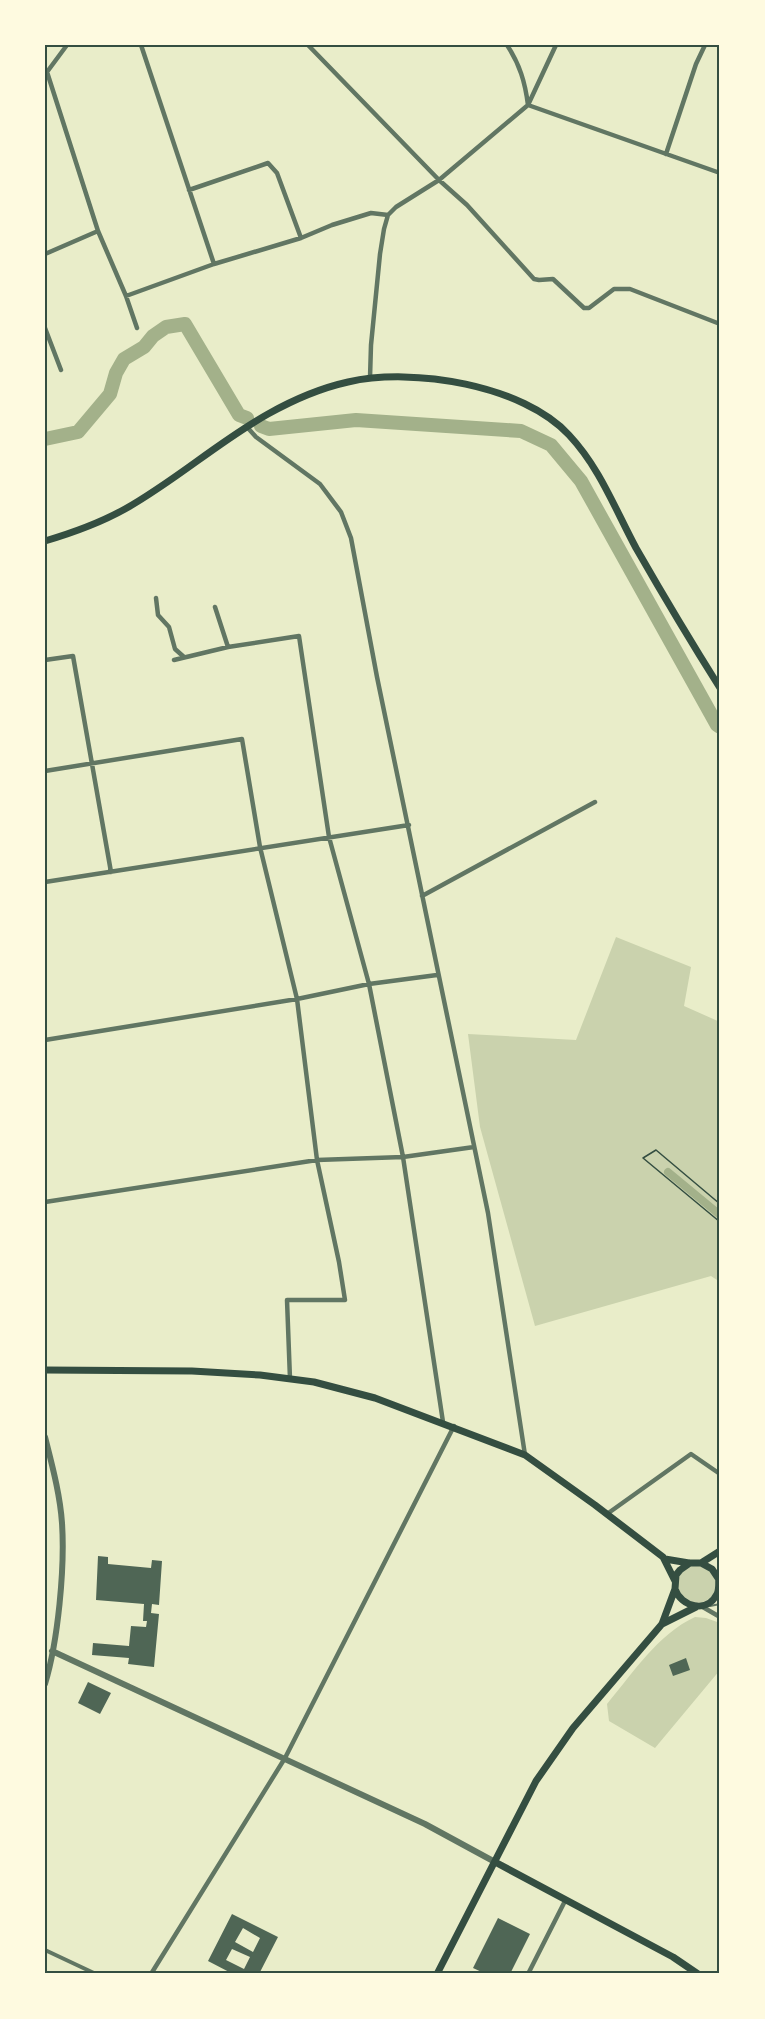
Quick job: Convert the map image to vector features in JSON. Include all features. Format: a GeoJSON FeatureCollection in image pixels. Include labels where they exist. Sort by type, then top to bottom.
{"type":"FeatureCollection","features":[{"type":"Feature","properties":{"kind":"main road"},"geometry":{"type":"LineString","coordinates":[[45,541],[92,525],[125,509],[247,426],[326,388],[370,378],[433,379],[494,392],[535,410],[568,433],[586,455],[602,480],[636,547],[720,688]]}},
{"type":"Feature","properties":{"kind":"main road"},"geometry":{"type":"LineString","coordinates":[[45,1370],[192,1371],[314,1382],[375,1398],[454,1426],[525,1455],[665,1559],[701,1563],[719,1575],[719,1591],[712,1600],[662,1624]]}},
{"type":"Feature","properties":{"kind":"main road"},"geometry":{"type":"LineString","coordinates":[[701,1563],[720,1551]]}},
{"type":"Feature","properties":{"kind":"main road"},"geometry":{"type":"LineString","coordinates":[[665,1559],[680,1600],[699,1607]]}},
{"type":"Feature","properties":{"kind":"main road"},"geometry":{"type":"LineString","coordinates":[[436,1974],[536,1781],[557,1749],[662,1624],[680,1570],[690,1563]]}},
{"type":"Feature","properties":{"kind":"main road"},"geometry":{"type":"LineString","coordinates":[[495,1862],[673,1957],[697,1973]]}},
{"type":"Feature","properties":{"kind":"street"},"geometry":{"type":"LineString","coordinates":[[67,45],[46,74],[98,231],[137,328]]}},
{"type":"Feature","properties":{"kind":"street"},"geometry":{"type":"LineString","coordinates":[[141,45],[214,264]]}},
{"type":"Feature","properties":{"kind":"street"},"geometry":{"type":"LineString","coordinates":[[308,45],[439,180],[467,205],[534,279],[553,279],[584,308],[590,308],[614,289],[630,289],[720,324]]}},
{"type":"Feature","properties":{"kind":"street"},"geometry":{"type":"LineString","coordinates":[[507,45],[524,77],[528,105]]}},
{"type":"Feature","properties":{"kind":"street"},"geometry":{"type":"LineString","coordinates":[[370,378],[380,254],[388,216],[396,207],[439,180],[528,105],[555,45]]}},
{"type":"Feature","properties":{"kind":"street"},"geometry":{"type":"LineString","coordinates":[[666,154],[705,45]]}},
{"type":"Feature","properties":{"kind":"street"},"geometry":{"type":"LineString","coordinates":[[528,105],[720,173]]}},
{"type":"Feature","properties":{"kind":"street"},"geometry":{"type":"LineString","coordinates":[[189,190],[268,163],[277,173],[301,238]]}},
{"type":"Feature","properties":{"kind":"street"},"geometry":{"type":"LineString","coordinates":[[126,296],[214,264],[301,238],[332,225],[371,213],[388,216]]}},
{"type":"Feature","properties":{"kind":"street"},"geometry":{"type":"LineString","coordinates":[[45,254],[98,231]]}},
{"type":"Feature","properties":{"kind":"street"},"geometry":{"type":"LineString","coordinates":[[45,328],[60,370]]}},
{"type":"Feature","properties":{"kind":"street"},"geometry":{"type":"LineString","coordinates":[[247,426],[256,437],[320,484],[341,512],[351,538],[437,975],[488,1213],[525,1455]]}},
{"type":"Feature","properties":{"kind":"street"},"geometry":{"type":"LineString","coordinates":[[156,598],[158,615],[170,627],[175,649],[184,657]]}},
{"type":"Feature","properties":{"kind":"street"},"geometry":{"type":"LineString","coordinates":[[215,607],[228,647]]}},
{"type":"Feature","properties":{"kind":"street"},"geometry":{"type":"LineString","coordinates":[[174,660],[228,647],[299,636],[329,837],[369,984],[403,1157],[443,1422]]}},
{"type":"Feature","properties":{"kind":"street"},"geometry":{"type":"LineString","coordinates":[[45,660],[73,656],[111,872]]}},
{"type":"Feature","properties":{"kind":"street"},"geometry":{"type":"LineString","coordinates":[[45,771],[242,739],[260,847],[297,999],[317,1160],[345,1300],[287,1300],[290,1379]]}},
{"type":"Feature","properties":{"kind":"street"},"geometry":{"type":"LineString","coordinates":[[422,896],[595,802]]}},
{"type":"Feature","properties":{"kind":"street"},"geometry":{"type":"LineString","coordinates":[[45,882],[409,825]]}},
{"type":"Feature","properties":{"kind":"street"},"geometry":{"type":"LineString","coordinates":[[45,1040],[297,999],[369,984],[437,975]]}},
{"type":"Feature","properties":{"kind":"street"},"geometry":{"type":"LineString","coordinates":[[45,1202],[317,1160],[403,1157],[474,1147]]}},
{"type":"Feature","properties":{"kind":"street"},"geometry":{"type":"LineString","coordinates":[[151,1974],[285,1758],[454,1426]]}},
{"type":"Feature","properties":{"kind":"street"},"geometry":{"type":"LineString","coordinates":[[45,1437],[55,1478],[62,1524],[60,1580],[52,1651],[45,1684]]}},
{"type":"Feature","properties":{"kind":"street"},"geometry":{"type":"LineString","coordinates":[[607,1514],[691,1454],[720,1474]]}},
{"type":"Feature","properties":{"kind":"street"},"geometry":{"type":"LineString","coordinates":[[699,1607],[720,1617]]}},
{"type":"Feature","properties":{"kind":"street"},"geometry":{"type":"LineString","coordinates":[[52,1651],[425,1824],[495,1862]]}},
{"type":"Feature","properties":{"kind":"street"},"geometry":{"type":"LineString","coordinates":[[528,1974],[565,1900]]}},
{"type":"Feature","properties":{"kind":"street"},"geometry":{"type":"LineString","coordinates":[[45,1950],[96,1974]]}},
{"type":"Feature","properties":{"kind":"lane"},"geometry":{"type":"LineString","coordinates":[[699,1607],[720,1604]]}},
{"type":"Feature","properties":{"kind":"path"},"geometry":{"type":"LineString","coordinates":[[720,1204],[656,1150],[643,1158],[720,1222]]}},
{"type":"Feature","properties":{"kind":"green space"},"geometry":{"type":"Polygon","coordinates":[[[616,937],[691,967],[684,1006],[720,1022],[720,1282],[711,1276],[535,1326],[480,1127],[468,1034],[576,1040],[616,937]]]}},
{"type":"Feature","properties":{"kind":"green space"},"geometry":{"type":"Polygon","coordinates":[[[697,1565],[711,1570],[716,1584],[711,1598],[697,1603],[683,1598],[678,1584],[683,1570],[697,1565]]]}},
{"type":"Feature","properties":{"kind":"green space"},"geometry":{"type":"Polygon","coordinates":[[[695,1617],[720,1623],[718,1654],[720,1655],[720,1670],[655,1748],[609,1721],[607,1704],[669,1633],[695,1617]]]}},
{"type":"Feature","properties":{"kind":"building"},"geometry":{"type":"Polygon","coordinates":[[[98,1556],[108,1557],[108,1564],[151,1568],[152,1560],[162,1561],[159,1605],[152,1604],[151,1613],[159,1614],[154,1667],[128,1664],[129,1658],[92,1655],[93,1643],[129,1646],[131,1626],[146,1627],[147,1621],[143,1621],[144,1604],[96,1600],[98,1556]]]}},
{"type":"Feature","properties":{"kind":"building"},"geometry":{"type":"Polygon","coordinates":[[[686,1658],[690,1670],[673,1676],[669,1665],[686,1658]]]}},
{"type":"Feature","properties":{"kind":"building"},"geometry":{"type":"Polygon","coordinates":[[[88,1682],[111,1693],[100,1714],[78,1703],[88,1682]]]}},
{"type":"Feature","properties":{"kind":"building"},"geometry":{"type":"Polygon","coordinates":[[[232,1914],[278,1937],[259,1974],[233,1974],[208,1961],[232,1914]],[[243,1928],[235,1942],[253,1952],[260,1938],[243,1928]],[[232,1949],[226,1960],[244,1969],[250,1957],[232,1949]]]}},
{"type":"Feature","properties":{"kind":"building"},"geometry":{"type":"Polygon","coordinates":[[[498,1918],[530,1934],[510,1974],[486,1974],[473,1968],[498,1918]]]}},
{"type":"Feature","properties":{"kind":"waterway"},"geometry":{"type":"LineString","coordinates":[[45,439],[78,432],[110,394],[116,373],[124,359],[144,347],[153,336],[166,327],[185,324],[239,415],[247,418]]}},
{"type":"Feature","properties":{"kind":"waterway"},"geometry":{"type":"LineString","coordinates":[[261,426],[269,429],[356,420],[521,431],[551,445],[581,481],[720,727]]}},
{"type":"Feature","properties":{"kind":"waterway"},"geometry":{"type":"LineString","coordinates":[[668,1172],[720,1215]]}}]}
